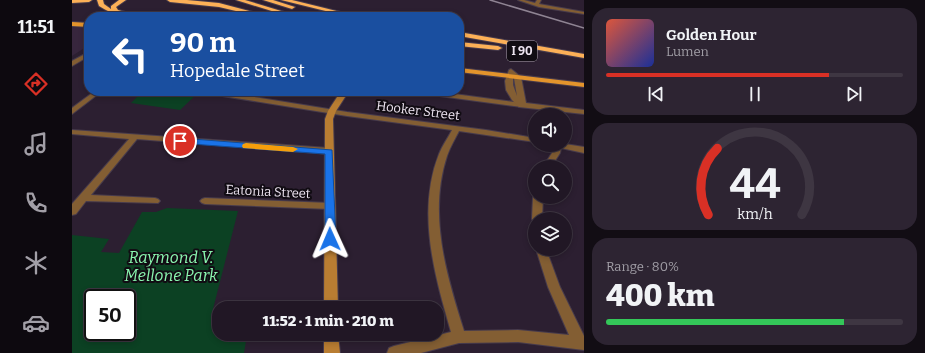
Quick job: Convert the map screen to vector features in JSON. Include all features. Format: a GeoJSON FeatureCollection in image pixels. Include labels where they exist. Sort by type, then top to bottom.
{"type":"FeatureCollection","features":[{"type":"Feature","properties":{"kind":"highway"},"geometry":{"type":"LineString","coordinates":[[72,1],[89,0]]}},
{"type":"Feature","properties":{"kind":"highway"},"geometry":{"type":"LineString","coordinates":[[118,12],[114,10],[114,6],[123,0]]}},
{"type":"Feature","properties":{"kind":"highway"},"geometry":{"type":"LineString","coordinates":[[170,0],[211,4],[249,12]]}},
{"type":"Feature","properties":{"kind":"highway"},"geometry":{"type":"LineString","coordinates":[[205,0],[250,12]]}},
{"type":"Feature","properties":{"kind":"highway"},"geometry":{"type":"LineString","coordinates":[[239,0],[281,12]]}},
{"type":"Feature","properties":{"kind":"highway"},"geometry":{"type":"LineString","coordinates":[[266,0],[313,12]]}},
{"type":"Feature","properties":{"kind":"highway"},"geometry":{"type":"LineString","coordinates":[[284,0],[336,12]]}},
{"type":"Feature","properties":{"kind":"highway"},"geometry":{"type":"LineString","coordinates":[[100,3],[108,11],[113,12]]}},
{"type":"Feature","properties":{"kind":"highway"},"geometry":{"type":"LineString","coordinates":[[464,37],[584,56]]}},
{"type":"Feature","properties":{"kind":"highway","name":"I 90"},"geometry":{"type":"LineString","coordinates":[[464,44],[503,48],[584,62]]}},
{"type":"Feature","properties":{"kind":"main road"},"geometry":{"type":"LineString","coordinates":[[72,23],[84,23]]}},
{"type":"Feature","properties":{"kind":"main road"},"geometry":{"type":"LineString","coordinates":[[464,66],[512,75],[584,85]]}},
{"type":"Feature","properties":{"kind":"main road"},"geometry":{"type":"LineString","coordinates":[[464,70],[584,80]]}},
{"type":"Feature","properties":{"kind":"main road"},"geometry":{"type":"LineString","coordinates":[[331,301],[329,119],[342,96]]}},
{"type":"Feature","properties":{"kind":"main road"},"geometry":{"type":"LineString","coordinates":[[331,341],[332,353]]}},
{"type":"Feature","properties":{"kind":"street"},"geometry":{"type":"LineString","coordinates":[[520,0],[537,2],[584,13]]}},
{"type":"Feature","properties":{"kind":"street"},"geometry":{"type":"LineString","coordinates":[[72,64],[84,57]]}},
{"type":"Feature","properties":{"kind":"street"},"geometry":{"type":"LineString","coordinates":[[512,75],[511,95],[522,105]]}},
{"type":"Feature","properties":{"kind":"street"},"geometry":{"type":"LineString","coordinates":[[72,112],[93,96]]}},
{"type":"Feature","properties":{"kind":"street","name":"Hooker Street"},"geometry":{"type":"LineString","coordinates":[[234,96],[332,112],[528,139]]}},
{"type":"Feature","properties":{"kind":"street"},"geometry":{"type":"LineString","coordinates":[[454,96],[584,112]]}},
{"type":"Feature","properties":{"kind":"street"},"geometry":{"type":"LineString","coordinates":[[457,128],[442,159],[435,183],[433,208],[434,236],[441,280],[459,337]]}},
{"type":"Feature","properties":{"kind":"street"},"geometry":{"type":"LineString","coordinates":[[72,132],[329,151]]}},
{"type":"Feature","properties":{"kind":"street"},"geometry":{"type":"LineString","coordinates":[[72,211],[135,137]]}},
{"type":"Feature","properties":{"kind":"street"},"geometry":{"type":"LineString","coordinates":[[572,148],[584,150]]}},
{"type":"Feature","properties":{"kind":"street"},"geometry":{"type":"LineString","coordinates":[[83,198],[155,201]]}},
{"type":"Feature","properties":{"kind":"street","name":"Eatonia Street"},"geometry":{"type":"LineString","coordinates":[[205,201],[330,206]]}},
{"type":"Feature","properties":{"kind":"street"},"geometry":{"type":"LineString","coordinates":[[543,256],[554,287],[581,342]]}},
{"type":"Feature","properties":{"kind":"street"},"geometry":{"type":"LineString","coordinates":[[394,353],[459,337],[518,336],[581,342]]}},
{"type":"Feature","properties":{"kind":"shaded area"},"geometry":{"type":"Polygon","coordinates":[[[72,27],[84,28],[84,48],[72,56],[72,27]]]}},
{"type":"Feature","properties":{"kind":"green space"},"geometry":{"type":"Polygon","coordinates":[[[138,96],[195,96],[180,110],[131,103],[138,96]]]}},
{"type":"Feature","properties":{"kind":"green space","name":"Raymond V. Mellone Park"},"geometry":{"type":"Polygon","coordinates":[[[167,208],[238,211],[215,301],[212,301],[212,341],[246,341],[244,353],[72,353],[72,235],[109,239],[101,252],[119,253],[142,212],[156,212],[167,208]]]}},
{"type":"Feature","properties":{"kind":"railway"},"geometry":{"type":"LineString","coordinates":[[490,0],[584,28]]}},
{"type":"Feature","properties":{"kind":"slow traffic"},"geometry":{"type":"LineString","coordinates":[[246,146],[293,149]]}},
{"type":"Feature","properties":{"kind":"route"},"geometry":{"type":"LineString","coordinates":[[180,141],[329,151],[330,239]]}}]}
